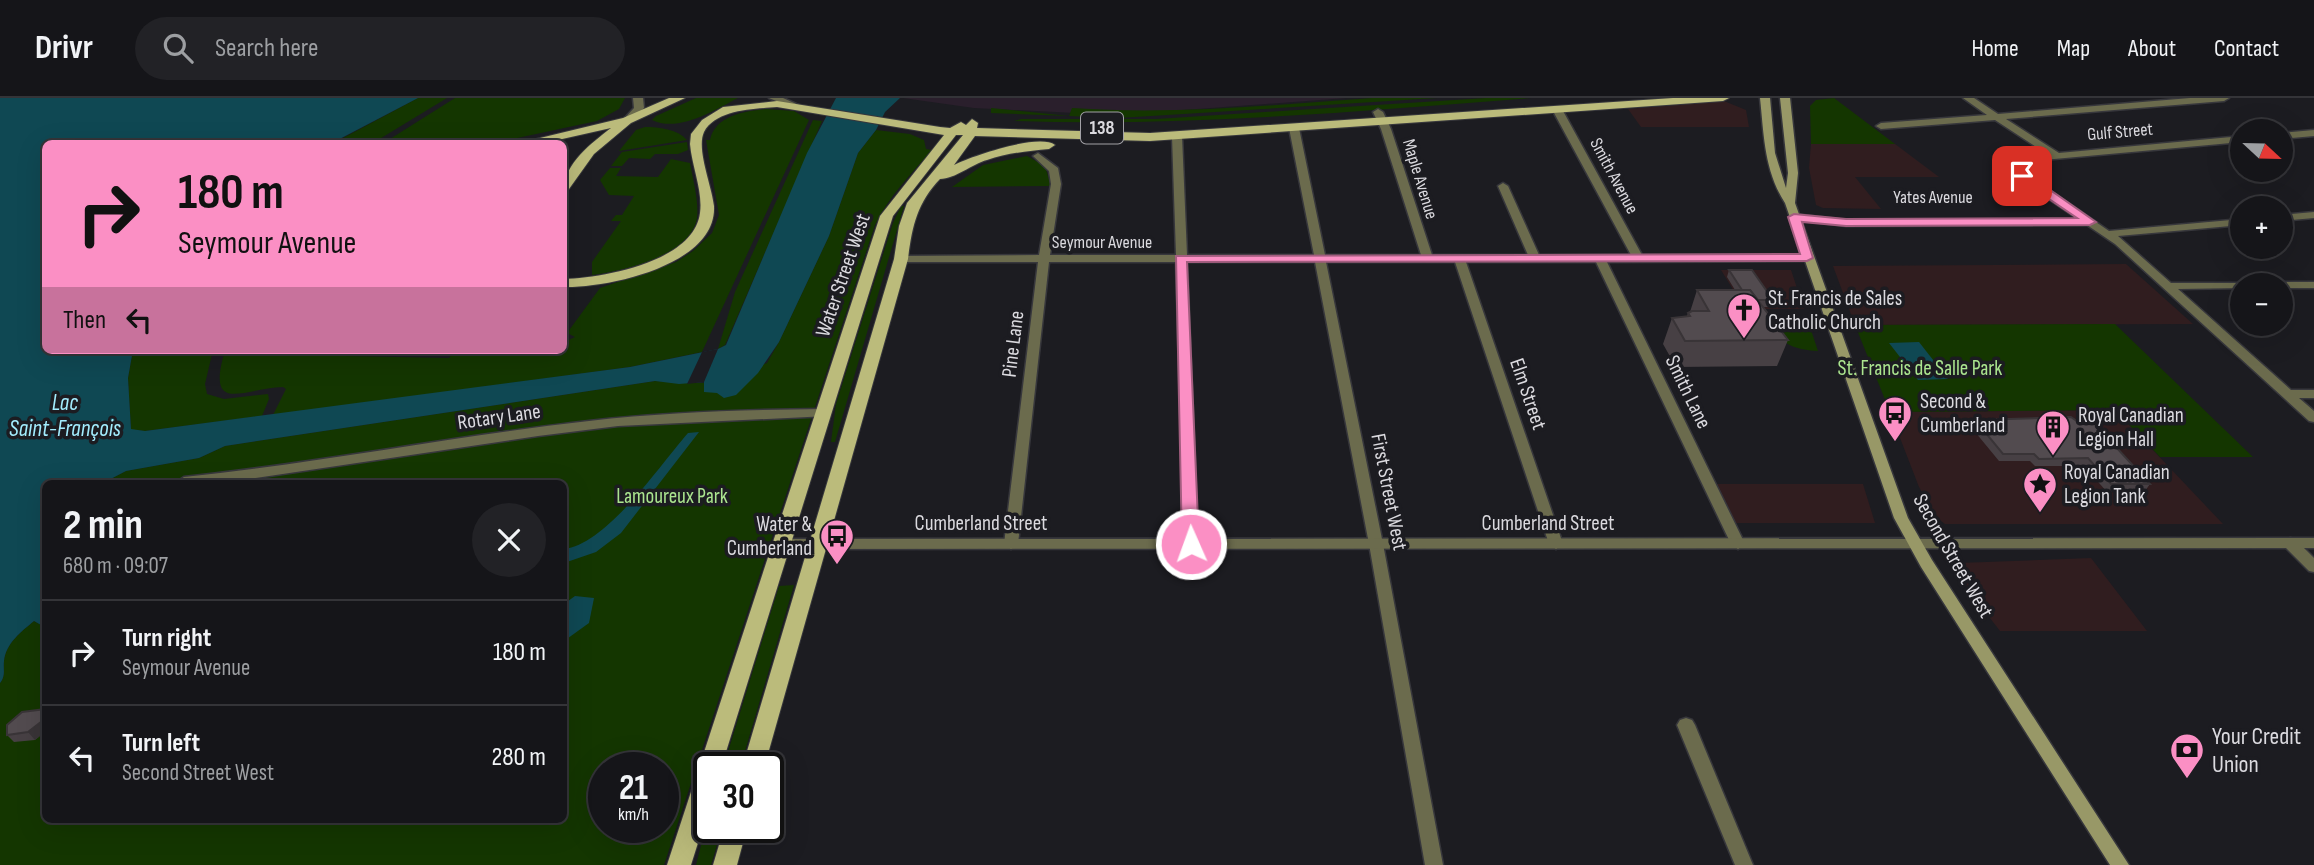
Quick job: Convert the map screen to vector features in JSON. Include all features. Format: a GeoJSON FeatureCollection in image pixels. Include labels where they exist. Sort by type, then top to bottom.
{"type":"FeatureCollection","features":[{"type":"Feature","properties":{"kind":"main road"},"geometry":{"type":"LineString","coordinates":[[539,140],[627,121],[679,98]]}},
{"type":"Feature","properties":{"kind":"main road"},"geometry":{"type":"LineString","coordinates":[[567,283],[594,281],[660,263],[696,238],[703,229],[707,212],[697,138],[699,130],[718,114],[747,98]]}},
{"type":"Feature","properties":{"kind":"main road","name":"138"},"geometry":{"type":"LineString","coordinates":[[891,119],[972,127],[1150,137],[1294,128],[1577,98]]}},
{"type":"Feature","properties":{"kind":"main road","name":"138"},"geometry":{"type":"LineString","coordinates":[[972,127],[1116,128],[1558,111],[1723,98]]}},
{"type":"Feature","properties":{"kind":"main road","name":"Second Street West"},"geometry":{"type":"LineString","coordinates":[[1765,98],[1771,166],[1780,189],[1790,203],[1807,258],[1901,518],[1914,543],[2120,865]]}},
{"type":"Feature","properties":{"kind":"main road","name":"Second Street West"},"geometry":{"type":"LineString","coordinates":[[1785,98],[1793,173],[1790,203]]}},
{"type":"Feature","properties":{"kind":"main road"},"geometry":{"type":"LineString","coordinates":[[718,114],[759,104],[799,102]]}},
{"type":"Feature","properties":{"kind":"main road","name":"138"},"geometry":{"type":"LineString","coordinates":[[799,102],[953,131]]}},
{"type":"Feature","properties":{"kind":"main road"},"geometry":{"type":"LineString","coordinates":[[567,182],[590,151],[627,121]]}},
{"type":"Feature","properties":{"kind":"main road","name":"Water Street West"},"geometry":{"type":"LineString","coordinates":[[715,752],[887,216],[953,131],[972,127]]}},
{"type":"Feature","properties":{"kind":"main road","name":"Water Street West"},"geometry":{"type":"LineString","coordinates":[[758,752],[901,259],[911,209],[972,127]]}},
{"type":"Feature","properties":{"kind":"main road"},"geometry":{"type":"LineString","coordinates":[[925,187],[953,169],[993,152],[1150,137]]}},
{"type":"Feature","properties":{"kind":"main road"},"geometry":{"type":"LineString","coordinates":[[993,152],[1038,156]]}},
{"type":"Feature","properties":{"kind":"main road","name":"Water Street West"},"geometry":{"type":"LineString","coordinates":[[679,865],[693,821]]}},
{"type":"Feature","properties":{"kind":"main road"},"geometry":{"type":"LineString","coordinates":[[724,865],[731,843]]}},
{"type":"Feature","properties":{"kind":"street"},"geometry":{"type":"LineString","coordinates":[[627,121],[639,108],[638,98]]}},
{"type":"Feature","properties":{"kind":"street"},"geometry":{"type":"LineString","coordinates":[[774,98],[799,102]]}},
{"type":"Feature","properties":{"kind":"street"},"geometry":{"type":"LineString","coordinates":[[1968,98],[2057,156]]}},
{"type":"Feature","properties":{"kind":"street"},"geometry":{"type":"LineString","coordinates":[[1881,126],[2224,98]]}},
{"type":"Feature","properties":{"kind":"street","name":"Smith Avenue"},"geometry":{"type":"LineString","coordinates":[[1558,111],[1638,258]]}},
{"type":"Feature","properties":{"kind":"street","name":"Maple Avenue"},"geometry":{"type":"LineString","coordinates":[[1380,117],[1427,258]]}},
{"type":"Feature","properties":{"kind":"street","name":"First Street West"},"geometry":{"type":"LineString","coordinates":[[1294,128],[1376,544],[1434,865]]}},
{"type":"Feature","properties":{"kind":"street"},"geometry":{"type":"LineString","coordinates":[[2293,135],[2314,133]]}},
{"type":"Feature","properties":{"kind":"street"},"geometry":{"type":"LineString","coordinates":[[1177,136],[1191,544]]}},
{"type":"Feature","properties":{"kind":"street","name":"Gulf Street"},"geometry":{"type":"LineString","coordinates":[[2078,214],[2000,160],[2230,140]]}},
{"type":"Feature","properties":{"kind":"street","name":"Pine Lane"},"geometry":{"type":"LineString","coordinates":[[1011,544],[1044,259],[1056,184],[1054,170],[1038,156]]}},
{"type":"Feature","properties":{"kind":"street"},"geometry":{"type":"LineString","coordinates":[[1503,186],[1535,258]]}},
{"type":"Feature","properties":{"kind":"street"},"geometry":{"type":"LineString","coordinates":[[2078,214],[2108,234],[2314,418]]}},
{"type":"Feature","properties":{"kind":"street","name":"Yates Avenue"},"geometry":{"type":"LineString","coordinates":[[1794,217],[1830,219],[1846,223],[2078,214]]}},
{"type":"Feature","properties":{"kind":"street"},"geometry":{"type":"LineString","coordinates":[[2293,217],[2314,215]]}},
{"type":"Feature","properties":{"kind":"street","name":"Yates Avenue"},"geometry":{"type":"LineString","coordinates":[[2016,218],[2090,222]]}},
{"type":"Feature","properties":{"kind":"street"},"geometry":{"type":"LineString","coordinates":[[2108,234],[2230,223]]}},
{"type":"Feature","properties":{"kind":"street","name":"Elm Street"},"geometry":{"type":"LineString","coordinates":[[1459,258],[1556,544]]}},
{"type":"Feature","properties":{"kind":"street","name":"Smith Lane"},"geometry":{"type":"LineString","coordinates":[[1600,258],[1738,544]]}},
{"type":"Feature","properties":{"kind":"street","name":"Seymour Avenue"},"geometry":{"type":"LineString","coordinates":[[901,259],[1807,258]]}},
{"type":"Feature","properties":{"kind":"street"},"geometry":{"type":"LineString","coordinates":[[2168,286],[2230,285]]}},
{"type":"Feature","properties":{"kind":"street"},"geometry":{"type":"LineString","coordinates":[[2293,285],[2314,285]]}},
{"type":"Feature","properties":{"kind":"street"},"geometry":{"type":"LineString","coordinates":[[2287,394],[2314,394]]}},
{"type":"Feature","properties":{"kind":"street","name":"Rotary Lane"},"geometry":{"type":"LineString","coordinates":[[207,480],[656,418],[823,413]]}},
{"type":"Feature","properties":{"kind":"street"},"geometry":{"type":"LineString","coordinates":[[2290,543],[2314,567]]}},
{"type":"Feature","properties":{"kind":"street","name":"Cumberland Street"},"geometry":{"type":"LineString","coordinates":[[781,544],[2314,543]]}},
{"type":"Feature","properties":{"kind":"street"},"geometry":{"type":"LineString","coordinates":[[1686,725],[1744,865]]}},
{"type":"Feature","properties":{"kind":"shaded area"},"geometry":{"type":"Polygon","coordinates":[[[903,98],[1347,98],[1115,115],[974,108],[903,98]]]}},
{"type":"Feature","properties":{"kind":"shaded area"},"geometry":{"type":"Polygon","coordinates":[[[1724,101],[1746,110],[1749,127],[1641,127],[1628,109],[1724,101]]]}},
{"type":"Feature","properties":{"kind":"shaded area"},"geometry":{"type":"Polygon","coordinates":[[[1811,144],[1895,144],[1939,177],[1855,177],[1881,209],[1823,208],[1816,205],[1809,168],[1811,144]]]}},
{"type":"Feature","properties":{"kind":"shaded area"},"geometry":{"type":"Polygon","coordinates":[[[2126,264],[2193,324],[1855,325],[1833,266],[2126,264]]]}},
{"type":"Feature","properties":{"kind":"shaded area"},"geometry":{"type":"Polygon","coordinates":[[[1721,270],[1791,270],[1804,309],[1745,309],[1721,270]]]}},
{"type":"Feature","properties":{"kind":"shaded area"},"geometry":{"type":"Polygon","coordinates":[[[2115,410],[2223,524],[1945,524],[1936,517],[1919,487],[1890,412],[2115,410]]]}},
{"type":"Feature","properties":{"kind":"shaded area"},"geometry":{"type":"Polygon","coordinates":[[[1704,484],[1863,484],[1875,523],[1723,523],[1704,484]]]}},
{"type":"Feature","properties":{"kind":"shaded area"},"geometry":{"type":"Polygon","coordinates":[[[2091,558],[2147,631],[2000,631],[1956,574],[1959,563],[2091,558]]]}},
{"type":"Feature","properties":{"kind":"green space"},"geometry":{"type":"Polygon","coordinates":[[[418,98],[447,98],[378,140],[339,140],[418,98]]]}},
{"type":"Feature","properties":{"kind":"green space"},"geometry":{"type":"Polygon","coordinates":[[[455,98],[625,98],[619,109],[597,121],[508,140],[388,140],[455,98]]]}},
{"type":"Feature","properties":{"kind":"green space"},"geometry":{"type":"Polygon","coordinates":[[[696,98],[738,98],[708,114],[685,122],[673,124],[652,120],[656,116],[696,98]]]}},
{"type":"Feature","properties":{"kind":"green space"},"geometry":{"type":"Polygon","coordinates":[[[1372,98],[1437,98],[1119,118],[991,113],[991,108],[1069,116],[1072,108],[1185,110],[1372,98]]]}},
{"type":"Feature","properties":{"kind":"green space"},"geometry":{"type":"Polygon","coordinates":[[[1486,98],[1531,98],[1208,120],[1014,121],[1156,119],[1486,98]]]}},
{"type":"Feature","properties":{"kind":"green space"},"geometry":{"type":"Polygon","coordinates":[[[1834,98],[1895,144],[1811,144],[1810,106],[1816,100],[1834,98]]]}},
{"type":"Feature","properties":{"kind":"green space"},"geometry":{"type":"Polygon","coordinates":[[[766,109],[794,111],[809,120],[702,352],[630,367],[273,415],[286,389],[283,387],[231,394],[224,391],[220,383],[220,370],[224,354],[345,354],[449,358],[452,354],[567,354],[567,341],[575,337],[567,333],[600,288],[676,262],[712,233],[719,215],[706,140],[710,140],[718,125],[741,113],[766,109]]]}},
{"type":"Feature","properties":{"kind":"green space"},"geometry":{"type":"Polygon","coordinates":[[[813,120],[822,121],[725,345],[718,349],[735,292],[813,120]]]}},
{"type":"Feature","properties":{"kind":"green space"},"geometry":{"type":"Polygon","coordinates":[[[645,127],[673,131],[687,140],[619,151],[636,130],[645,127]]]}},
{"type":"Feature","properties":{"kind":"green space","name":"Lamoureux Park"},"geometry":{"type":"Polygon","coordinates":[[[876,130],[910,134],[924,140],[926,149],[932,150],[894,195],[875,225],[701,752],[693,752],[693,777],[679,820],[679,752],[588,752],[588,843],[671,843],[664,865],[0,865],[0,683],[8,649],[15,638],[34,621],[42,626],[42,823],[567,823],[567,480],[109,480],[126,471],[199,458],[225,446],[655,381],[706,383],[767,363],[829,236],[858,153],[876,130]]]}},
{"type":"Feature","properties":{"kind":"green space"},"geometry":{"type":"Polygon","coordinates":[[[687,142],[688,150],[678,154],[655,154],[650,159],[629,158],[622,166],[611,166],[622,152],[687,142]]]}},
{"type":"Feature","properties":{"kind":"green space"},"geometry":{"type":"Polygon","coordinates":[[[1027,156],[1045,166],[1051,186],[952,187],[983,165],[1027,156]]]}},
{"type":"Feature","properties":{"kind":"green space"},"geometry":{"type":"Polygon","coordinates":[[[671,159],[690,163],[697,211],[692,231],[669,252],[654,259],[621,270],[592,275],[592,262],[621,221],[611,221],[616,215],[622,215],[634,196],[609,195],[600,180],[610,168],[621,168],[616,176],[658,177],[671,159]]]}},
{"type":"Feature","properties":{"kind":"green space"},"geometry":{"type":"Polygon","coordinates":[[[901,206],[904,206],[835,442],[831,442],[836,404],[893,223],[901,206]]]}},
{"type":"Feature","properties":{"kind":"green space"},"geometry":{"type":"Polygon","coordinates":[[[1766,318],[1807,318],[1818,351],[1786,343],[1766,318]]]}},
{"type":"Feature","properties":{"kind":"green space","name":"St. Francis de Salle Park"},"geometry":{"type":"Polygon","coordinates":[[[2115,324],[2253,457],[2160,457],[2115,410],[1890,412],[1855,325],[2115,324]]]}},
{"type":"Feature","properties":{"kind":"green space"},"geometry":{"type":"Polygon","coordinates":[[[132,354],[212,354],[205,384],[207,394],[224,399],[268,394],[269,399],[262,416],[145,431],[131,430],[128,378],[132,354]]]}},
{"type":"Feature","properties":{"kind":"green space"},"geometry":{"type":"Polygon","coordinates":[[[794,585],[745,752],[728,752],[779,586],[794,585]]]}},
{"type":"Feature","properties":{"kind":"green space"},"geometry":{"type":"Polygon","coordinates":[[[702,843],[718,843],[711,865],[696,865],[702,843]]]}},
{"type":"Feature","properties":{"kind":"water","name":"Lac Saint-François"},"geometry":{"type":"Polygon","coordinates":[[[0,98],[418,98],[338,140],[42,140],[42,354],[132,354],[128,378],[131,429],[145,431],[630,367],[718,349],[726,345],[807,153],[836,98],[900,98],[885,112],[876,130],[858,153],[829,236],[779,342],[758,373],[736,395],[724,398],[717,393],[704,392],[704,382],[679,384],[655,381],[225,446],[199,458],[126,471],[109,480],[42,480],[42,626],[34,621],[15,638],[5,655],[4,675],[0,683],[0,98]]]}},
{"type":"Feature","properties":{"kind":"water"},"geometry":{"type":"Polygon","coordinates":[[[1919,342],[1948,379],[1918,380],[1889,343],[1919,342]]]}},
{"type":"Feature","properties":{"kind":"water"},"geometry":{"type":"Polygon","coordinates":[[[699,432],[621,533],[596,552],[567,562],[567,548],[581,544],[615,519],[688,433],[699,432]]]}},
{"type":"Feature","properties":{"kind":"water"},"geometry":{"type":"Polygon","coordinates":[[[575,596],[594,598],[589,623],[567,639],[567,602],[575,596]]]}},
{"type":"Feature","properties":{"kind":"pier"},"geometry":{"type":"Polygon","coordinates":[[[718,349],[704,382],[687,384],[702,352],[718,349]]]}},
{"type":"Feature","properties":{"kind":"building"},"geometry":{"type":"Polygon","coordinates":[[[1729,270],[1752,270],[1773,300],[1758,300],[1750,290],[1742,290],[1729,270]]]}},
{"type":"Feature","properties":{"kind":"building"},"geometry":{"type":"Polygon","coordinates":[[[1697,290],[1750,290],[1788,340],[1685,341],[1672,318],[1690,316],[1688,313],[1692,311],[1709,311],[1697,290]]]}},
{"type":"Feature","properties":{"kind":"building","name":"Royal Canadian Legion Hall"},"geometry":{"type":"Polygon","coordinates":[[[2071,417],[2081,424],[2096,424],[2105,431],[2150,484],[2111,484],[2088,458],[2039,459],[2034,454],[2003,454],[1975,420],[2071,417]]]}},
{"type":"Feature","properties":{"kind":"building"},"geometry":{"type":"Polygon","coordinates":[[[42,710],[42,721],[28,732],[7,735],[7,725],[22,712],[42,710]]]}},
{"type":"Feature","properties":{"kind":"place","name":"St. Francis de Sales Catholic Church"},"geometry":{"type":"Point","coordinates":[1744,340]}},
{"type":"Feature","properties":{"kind":"place","name":"Second & Cumberland"},"geometry":{"type":"Point","coordinates":[1895,443]}},
{"type":"Feature","properties":{"kind":"place","name":"Royal Canadian Legion Hall"},"geometry":{"type":"Point","coordinates":[2053,457]}},
{"type":"Feature","properties":{"kind":"place","name":"Royal Canadian Legion Tank"},"geometry":{"type":"Point","coordinates":[2040,514]}},
{"type":"Feature","properties":{"kind":"place","name":"Water & Cumberland"},"geometry":{"type":"Point","coordinates":[837,566]}},
{"type":"Feature","properties":{"kind":"place","name":"Your Credit Union"},"geometry":{"type":"Point","coordinates":[2187,780]}},
{"type":"Feature","properties":{"kind":"route"},"geometry":{"type":"LineString","coordinates":[[1191,544],[1181,259],[1807,258],[1794,217],[1830,219],[1846,223],[2090,222],[2022,176]]}}]}
